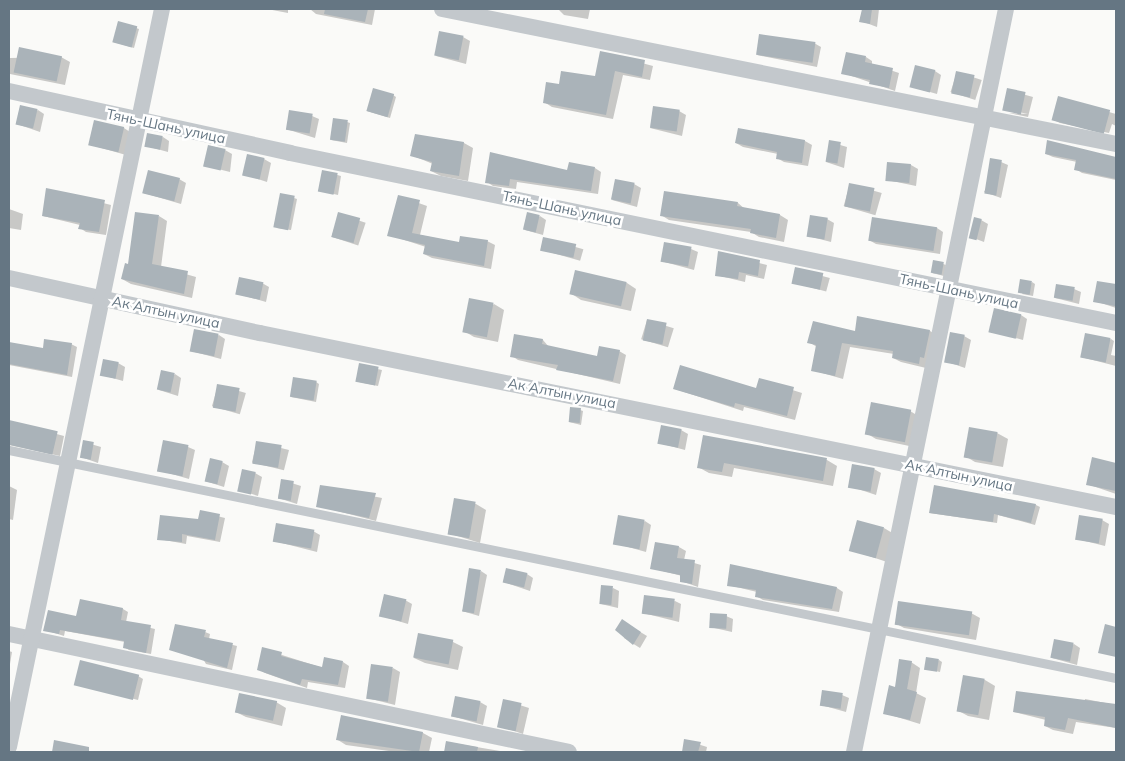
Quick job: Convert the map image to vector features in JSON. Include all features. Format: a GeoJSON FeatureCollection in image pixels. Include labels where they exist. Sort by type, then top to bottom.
{"type":"FeatureCollection","features":[{"type":"Feature","properties":{"kind":"street"},"geometry":{"type":"LineString","coordinates":[[9,747],[162,9]]}},
{"type":"Feature","properties":{"kind":"street"},"geometry":{"type":"LineString","coordinates":[[442,9],[1116,144]]}},
{"type":"Feature","properties":{"kind":"street"},"geometry":{"type":"LineString","coordinates":[[854,752],[911,465],[1006,9]]}},
{"type":"Feature","properties":{"kind":"street","name":"Тянь-Шань улица"},"geometry":{"type":"LineString","coordinates":[[9,91],[140,120],[1116,323]]}},
{"type":"Feature","properties":{"kind":"street","name":"Ак Алтын улица"},"geometry":{"type":"LineString","coordinates":[[9,278],[1116,508]]}},
{"type":"Feature","properties":{"kind":"street"},"geometry":{"type":"LineString","coordinates":[[9,634],[569,752]]}},
{"type":"Feature","properties":{"kind":"lane"},"geometry":{"type":"LineString","coordinates":[[9,450],[1116,678]]}},
{"type":"Feature","properties":{"kind":"building"},"geometry":{"type":"Polygon","coordinates":[[[325,9],[368,9],[365,22],[324,14],[325,9]]]}},
{"type":"Feature","properties":{"kind":"building"},"geometry":{"type":"Polygon","coordinates":[[[862,9],[872,9],[870,24],[859,22],[862,9]]]}},
{"type":"Feature","properties":{"kind":"building"},"geometry":{"type":"Polygon","coordinates":[[[118,21],[137,26],[132,47],[112,42],[118,21]]]}},
{"type":"Feature","properties":{"kind":"building"},"geometry":{"type":"Polygon","coordinates":[[[439,31],[464,36],[459,60],[434,56],[439,31]]]}},
{"type":"Feature","properties":{"kind":"building"},"geometry":{"type":"Polygon","coordinates":[[[759,34],[815,42],[813,63],[756,55],[759,34]]]}},
{"type":"Feature","properties":{"kind":"building"},"geometry":{"type":"Polygon","coordinates":[[[19,47],[62,56],[57,82],[14,72],[19,47]]]}},
{"type":"Feature","properties":{"kind":"building"},"geometry":{"type":"Polygon","coordinates":[[[600,51],[645,60],[642,77],[615,71],[606,115],[543,103],[546,82],[559,84],[561,71],[595,76],[600,51]]]}},
{"type":"Feature","properties":{"kind":"building"},"geometry":{"type":"Polygon","coordinates":[[[846,52],[866,56],[865,62],[893,68],[889,88],[869,84],[870,80],[841,74],[846,52]]]}},
{"type":"Feature","properties":{"kind":"building"},"geometry":{"type":"Polygon","coordinates":[[[915,65],[935,70],[930,92],[909,87],[915,65]]]}},
{"type":"Feature","properties":{"kind":"building"},"geometry":{"type":"Polygon","coordinates":[[[956,71],[975,75],[970,97],[951,93],[956,71]]]}},
{"type":"Feature","properties":{"kind":"building"},"geometry":{"type":"Polygon","coordinates":[[[373,88],[394,94],[388,117],[366,111],[373,88]]]}},
{"type":"Feature","properties":{"kind":"building"},"geometry":{"type":"Polygon","coordinates":[[[1007,88],[1026,92],[1021,114],[1002,110],[1007,88]]]}},
{"type":"Feature","properties":{"kind":"building"},"geometry":{"type":"Polygon","coordinates":[[[1058,96],[1110,110],[1104,134],[1052,120],[1058,96]]]}},
{"type":"Feature","properties":{"kind":"building"},"geometry":{"type":"Polygon","coordinates":[[[20,105],[38,109],[33,129],[16,124],[20,105]]]}},
{"type":"Feature","properties":{"kind":"building"},"geometry":{"type":"Polygon","coordinates":[[[653,106],[680,110],[677,132],[650,128],[653,106]]]}},
{"type":"Feature","properties":{"kind":"building"},"geometry":{"type":"Polygon","coordinates":[[[289,110],[313,114],[310,134],[286,130],[289,110]]]}},
{"type":"Feature","properties":{"kind":"building"},"geometry":{"type":"Polygon","coordinates":[[[333,118],[348,120],[345,142],[330,140],[333,118]]]}},
{"type":"Feature","properties":{"kind":"building"},"geometry":{"type":"Polygon","coordinates":[[[94,120],[124,127],[118,152],[88,145],[94,120]]]}},
{"type":"Feature","properties":{"kind":"building"},"geometry":{"type":"Polygon","coordinates":[[[738,128],[805,140],[802,163],[776,159],[777,152],[735,143],[738,128]]]}},
{"type":"Feature","properties":{"kind":"building"},"geometry":{"type":"Polygon","coordinates":[[[147,133],[163,136],[160,150],[144,147],[147,133]]]}},
{"type":"Feature","properties":{"kind":"building"},"geometry":{"type":"Polygon","coordinates":[[[415,134],[464,142],[459,176],[430,171],[432,162],[410,156],[415,134]]]}},
{"type":"Feature","properties":{"kind":"building"},"geometry":{"type":"Polygon","coordinates":[[[829,140],[841,142],[837,164],[826,162],[829,140]]]}},
{"type":"Feature","properties":{"kind":"building"},"geometry":{"type":"Polygon","coordinates":[[[1047,140],[1116,157],[1116,179],[1074,170],[1076,160],[1045,154],[1047,140]]]}},
{"type":"Feature","properties":{"kind":"building"},"geometry":{"type":"Polygon","coordinates":[[[208,145],[226,149],[221,170],[203,166],[208,145]]]}},
{"type":"Feature","properties":{"kind":"building"},"geometry":{"type":"Polygon","coordinates":[[[490,152],[567,170],[569,162],[595,167],[591,191],[510,179],[509,186],[485,183],[490,152]]]}},
{"type":"Feature","properties":{"kind":"building"},"geometry":{"type":"Polygon","coordinates":[[[247,154],[265,158],[260,179],[242,175],[247,154]]]}},
{"type":"Feature","properties":{"kind":"building"},"geometry":{"type":"Polygon","coordinates":[[[990,158],[1002,160],[996,195],[984,194],[990,158]]]}},
{"type":"Feature","properties":{"kind":"building"},"geometry":{"type":"Polygon","coordinates":[[[887,162],[911,164],[909,183],[885,181],[887,162]]]}},
{"type":"Feature","properties":{"kind":"building"},"geometry":{"type":"Polygon","coordinates":[[[148,170],[180,178],[174,201],[142,193],[148,170]]]}},
{"type":"Feature","properties":{"kind":"building"},"geometry":{"type":"Polygon","coordinates":[[[322,170],[338,173],[334,195],[318,192],[322,170]]]}},
{"type":"Feature","properties":{"kind":"building"},"geometry":{"type":"Polygon","coordinates":[[[615,179],[635,183],[631,203],[611,200],[615,179]]]}},
{"type":"Feature","properties":{"kind":"building"},"geometry":{"type":"Polygon","coordinates":[[[849,183],[875,188],[870,212],[844,207],[849,183]]]}},
{"type":"Feature","properties":{"kind":"building"},"geometry":{"type":"Polygon","coordinates":[[[46,188],[105,200],[99,232],[78,229],[80,223],[42,216],[46,188]]]}},
{"type":"Feature","properties":{"kind":"building"},"geometry":{"type":"Polygon","coordinates":[[[664,191],[738,202],[737,206],[780,214],[776,238],[750,233],[751,229],[660,216],[664,191]]]}},
{"type":"Feature","properties":{"kind":"building"},"geometry":{"type":"Polygon","coordinates":[[[280,193],[295,196],[288,230],[273,227],[280,193]]]}},
{"type":"Feature","properties":{"kind":"building"},"geometry":{"type":"Polygon","coordinates":[[[398,195],[420,200],[412,233],[459,242],[460,236],[488,240],[484,266],[423,254],[425,245],[387,236],[398,195]]]}},
{"type":"Feature","properties":{"kind":"building"},"geometry":{"type":"Polygon","coordinates":[[[135,212],[159,215],[152,264],[188,271],[184,294],[121,279],[125,263],[128,264],[135,212]]]}},
{"type":"Feature","properties":{"kind":"building"},"geometry":{"type":"Polygon","coordinates":[[[338,212],[360,218],[353,243],[331,237],[338,212]]]}},
{"type":"Feature","properties":{"kind":"building"},"geometry":{"type":"Polygon","coordinates":[[[527,212],[540,215],[536,232],[523,230],[527,212]]]}},
{"type":"Feature","properties":{"kind":"building"},"geometry":{"type":"Polygon","coordinates":[[[810,215],[828,218],[824,240],[807,237],[810,215]]]}},
{"type":"Feature","properties":{"kind":"building"},"geometry":{"type":"Polygon","coordinates":[[[872,217],[937,227],[933,251],[868,241],[872,217]]]}},
{"type":"Feature","properties":{"kind":"building"},"geometry":{"type":"Polygon","coordinates":[[[974,217],[982,219],[976,240],[969,238],[974,217]]]}},
{"type":"Feature","properties":{"kind":"building"},"geometry":{"type":"Polygon","coordinates":[[[543,237],[576,244],[573,258],[540,251],[543,237]]]}},
{"type":"Feature","properties":{"kind":"building"},"geometry":{"type":"Polygon","coordinates":[[[664,242],[692,247],[688,267],[661,262],[664,242]]]}},
{"type":"Feature","properties":{"kind":"building"},"geometry":{"type":"Polygon","coordinates":[[[718,251],[760,260],[758,276],[739,272],[738,279],[715,276],[718,251]]]}},
{"type":"Feature","properties":{"kind":"building"},"geometry":{"type":"Polygon","coordinates":[[[933,260],[944,262],[942,275],[931,273],[933,260]]]}},
{"type":"Feature","properties":{"kind":"building"},"geometry":{"type":"Polygon","coordinates":[[[795,267],[823,273],[820,290],[791,284],[795,267]]]}},
{"type":"Feature","properties":{"kind":"building"},"geometry":{"type":"Polygon","coordinates":[[[575,270],[627,282],[621,306],[569,294],[575,270]]]}},
{"type":"Feature","properties":{"kind":"building"},"geometry":{"type":"Polygon","coordinates":[[[239,277],[263,282],[260,300],[235,295],[239,277]]]}},
{"type":"Feature","properties":{"kind":"building"},"geometry":{"type":"Polygon","coordinates":[[[1020,279],[1032,281],[1030,295],[1018,293],[1020,279]]]}},
{"type":"Feature","properties":{"kind":"building"},"geometry":{"type":"Polygon","coordinates":[[[1097,281],[1116,284],[1115,306],[1093,302],[1097,281]]]}},
{"type":"Feature","properties":{"kind":"building"},"geometry":{"type":"Polygon","coordinates":[[[1056,284],[1075,287],[1073,301],[1054,298],[1056,284]]]}},
{"type":"Feature","properties":{"kind":"building"},"geometry":{"type":"Polygon","coordinates":[[[469,298],[494,303],[487,337],[462,332],[469,298]]]}},
{"type":"Feature","properties":{"kind":"building"},"geometry":{"type":"Polygon","coordinates":[[[994,308],[1021,314],[1016,339],[988,332],[994,308]]]}},
{"type":"Feature","properties":{"kind":"building"},"geometry":{"type":"Polygon","coordinates":[[[857,316],[930,330],[924,358],[920,357],[919,364],[892,358],[893,351],[842,343],[835,376],[811,371],[816,345],[807,343],[813,321],[855,331],[857,316]]]}},
{"type":"Feature","properties":{"kind":"building"},"geometry":{"type":"Polygon","coordinates":[[[647,319],[667,323],[662,344],[643,341],[647,319]]]}},
{"type":"Feature","properties":{"kind":"building"},"geometry":{"type":"Polygon","coordinates":[[[194,329],[219,334],[214,356],[190,352],[194,329]]]}},
{"type":"Feature","properties":{"kind":"building"},"geometry":{"type":"Polygon","coordinates":[[[950,332],[965,335],[959,365],[944,362],[950,332]]]}},
{"type":"Feature","properties":{"kind":"building"},"geometry":{"type":"Polygon","coordinates":[[[1085,333],[1111,338],[1106,363],[1080,358],[1085,333]]]}},
{"type":"Feature","properties":{"kind":"building"},"geometry":{"type":"Polygon","coordinates":[[[514,334],[543,339],[542,344],[597,356],[599,346],[620,350],[613,381],[556,370],[558,365],[510,357],[514,334]]]}},
{"type":"Feature","properties":{"kind":"building"},"geometry":{"type":"Polygon","coordinates":[[[44,339],[72,343],[67,375],[9,364],[9,342],[43,348],[44,339]]]}},
{"type":"Feature","properties":{"kind":"building"},"geometry":{"type":"Polygon","coordinates":[[[103,359],[119,362],[115,379],[100,376],[103,359]]]}},
{"type":"Feature","properties":{"kind":"building"},"geometry":{"type":"Polygon","coordinates":[[[359,363],[379,367],[375,385],[355,382],[359,363]]]}},
{"type":"Feature","properties":{"kind":"building"},"geometry":{"type":"Polygon","coordinates":[[[680,365],[756,388],[759,378],[794,387],[787,416],[735,403],[734,407],[673,389],[680,365]]]}},
{"type":"Feature","properties":{"kind":"building"},"geometry":{"type":"Polygon","coordinates":[[[161,370],[175,373],[171,392],[157,390],[161,370]]]}},
{"type":"Feature","properties":{"kind":"building"},"geometry":{"type":"Polygon","coordinates":[[[293,377],[317,381],[314,401],[290,397],[293,377]]]}},
{"type":"Feature","properties":{"kind":"building"},"geometry":{"type":"Polygon","coordinates":[[[217,384],[240,388],[235,412],[213,408],[217,384]]]}},
{"type":"Feature","properties":{"kind":"building"},"geometry":{"type":"Polygon","coordinates":[[[871,402],[911,410],[905,442],[865,434],[871,402]]]}},
{"type":"Feature","properties":{"kind":"building"},"geometry":{"type":"Polygon","coordinates":[[[570,407],[581,408],[580,423],[569,422],[570,407]]]}},
{"type":"Feature","properties":{"kind":"building"},"geometry":{"type":"Polygon","coordinates":[[[9,420],[58,431],[52,455],[9,445],[9,420]]]}},
{"type":"Feature","properties":{"kind":"building"},"geometry":{"type":"Polygon","coordinates":[[[661,425],[682,429],[678,448],[657,444],[661,425]]]}},
{"type":"Feature","properties":{"kind":"building"},"geometry":{"type":"Polygon","coordinates":[[[969,427],[998,432],[992,463],[964,458],[969,427]]]}},
{"type":"Feature","properties":{"kind":"building"},"geometry":{"type":"Polygon","coordinates":[[[703,435],[827,458],[823,481],[724,463],[722,472],[697,468],[703,435]]]}},
{"type":"Feature","properties":{"kind":"building"},"geometry":{"type":"Polygon","coordinates":[[[83,440],[94,442],[91,460],[80,458],[83,440]]]}},
{"type":"Feature","properties":{"kind":"building"},"geometry":{"type":"Polygon","coordinates":[[[163,440],[189,445],[182,476],[157,471],[163,440]]]}},
{"type":"Feature","properties":{"kind":"building"},"geometry":{"type":"Polygon","coordinates":[[[256,441],[282,445],[278,468],[252,464],[256,441]]]}},
{"type":"Feature","properties":{"kind":"building"},"geometry":{"type":"Polygon","coordinates":[[[1092,457],[1116,463],[1116,491],[1086,485],[1092,457]]]}},
{"type":"Feature","properties":{"kind":"building"},"geometry":{"type":"Polygon","coordinates":[[[210,458],[223,461],[217,484],[205,481],[210,458]]]}},
{"type":"Feature","properties":{"kind":"building"},"geometry":{"type":"Polygon","coordinates":[[[852,464],[875,468],[870,492],[848,488],[852,464]]]}},
{"type":"Feature","properties":{"kind":"building"},"geometry":{"type":"Polygon","coordinates":[[[242,469],[256,472],[251,494],[237,491],[242,469]]]}},
{"type":"Feature","properties":{"kind":"building"},"geometry":{"type":"Polygon","coordinates":[[[281,479],[294,481],[291,501],[278,499],[281,479]]]}},
{"type":"Feature","properties":{"kind":"building"},"geometry":{"type":"Polygon","coordinates":[[[320,485],[376,493],[369,518],[316,507],[320,485]]]}},
{"type":"Feature","properties":{"kind":"building"},"geometry":{"type":"Polygon","coordinates":[[[934,485],[1036,504],[1031,523],[994,514],[993,522],[929,513],[934,485]]]}},
{"type":"Feature","properties":{"kind":"building"},"geometry":{"type":"Polygon","coordinates":[[[454,498],[476,502],[469,538],[448,534],[454,498]]]}},
{"type":"Feature","properties":{"kind":"building"},"geometry":{"type":"Polygon","coordinates":[[[200,510],[220,514],[215,540],[182,534],[182,542],[157,540],[160,515],[198,519],[200,510]]]}},
{"type":"Feature","properties":{"kind":"building"},"geometry":{"type":"Polygon","coordinates":[[[618,515],[645,520],[639,549],[613,545],[618,515]]]}},
{"type":"Feature","properties":{"kind":"building"},"geometry":{"type":"Polygon","coordinates":[[[1079,515],[1103,519],[1099,543],[1075,540],[1079,515]]]}},
{"type":"Feature","properties":{"kind":"building"},"geometry":{"type":"Polygon","coordinates":[[[857,520],[884,527],[876,558],[849,551],[857,520]]]}},
{"type":"Feature","properties":{"kind":"building"},"geometry":{"type":"Polygon","coordinates":[[[276,523],[314,530],[311,548],[273,542],[276,523]]]}},
{"type":"Feature","properties":{"kind":"building"},"geometry":{"type":"Polygon","coordinates":[[[655,542],[679,546],[677,558],[695,560],[692,584],[680,582],[680,575],[650,569],[655,542]]]}},
{"type":"Feature","properties":{"kind":"building"},"geometry":{"type":"Polygon","coordinates":[[[730,564],[837,587],[832,609],[755,597],[756,590],[727,586],[730,564]]]}},
{"type":"Feature","properties":{"kind":"building"},"geometry":{"type":"Polygon","coordinates":[[[469,568],[481,570],[474,613],[462,611],[469,568]]]}},
{"type":"Feature","properties":{"kind":"building"},"geometry":{"type":"Polygon","coordinates":[[[506,568],[527,573],[524,588],[503,583],[506,568]]]}},
{"type":"Feature","properties":{"kind":"building"},"geometry":{"type":"Polygon","coordinates":[[[601,585],[613,586],[611,605],[599,604],[601,585]]]}},
{"type":"Feature","properties":{"kind":"building"},"geometry":{"type":"Polygon","coordinates":[[[384,594],[406,599],[401,622],[379,616],[384,594]]]}},
{"type":"Feature","properties":{"kind":"building"},"geometry":{"type":"Polygon","coordinates":[[[644,595],[675,599],[672,618],[642,614],[644,595]]]}},
{"type":"Feature","properties":{"kind":"building"},"geometry":{"type":"Polygon","coordinates":[[[80,599],[123,608],[121,620],[151,625],[146,653],[123,648],[124,641],[60,630],[59,634],[43,631],[48,610],[76,616],[80,599]]]}},
{"type":"Feature","properties":{"kind":"building"},"geometry":{"type":"Polygon","coordinates":[[[898,601],[972,611],[969,635],[895,625],[898,601]]]}},
{"type":"Feature","properties":{"kind":"building"},"geometry":{"type":"Polygon","coordinates":[[[710,613],[727,614],[726,629],[709,628],[710,613]]]}},
{"type":"Feature","properties":{"kind":"building"},"geometry":{"type":"Polygon","coordinates":[[[622,619],[641,632],[633,645],[615,630],[622,619]]]}},
{"type":"Feature","properties":{"kind":"building"},"geometry":{"type":"Polygon","coordinates":[[[175,624],[206,630],[204,637],[233,643],[227,668],[169,650],[175,624]]]}},
{"type":"Feature","properties":{"kind":"building"},"geometry":{"type":"Polygon","coordinates":[[[1105,624],[1116,627],[1116,657],[1098,653],[1105,624]]]}},
{"type":"Feature","properties":{"kind":"building"},"geometry":{"type":"Polygon","coordinates":[[[418,633],[453,640],[449,664],[413,658],[418,633]]]}},
{"type":"Feature","properties":{"kind":"building"},"geometry":{"type":"Polygon","coordinates":[[[1054,639],[1074,643],[1070,661],[1050,658],[1054,639]]]}},
{"type":"Feature","properties":{"kind":"building"},"geometry":{"type":"Polygon","coordinates":[[[262,647],[282,652],[281,656],[322,667],[324,657],[343,661],[338,685],[302,679],[300,685],[257,670],[262,647]]]}},
{"type":"Feature","properties":{"kind":"building"},"geometry":{"type":"Polygon","coordinates":[[[926,657],[939,659],[937,672],[924,670],[926,657]]]}},
{"type":"Feature","properties":{"kind":"building"},"geometry":{"type":"Polygon","coordinates":[[[899,659],[912,661],[907,689],[917,692],[910,720],[883,714],[889,685],[895,687],[899,659]]]}},
{"type":"Feature","properties":{"kind":"building"},"geometry":{"type":"Polygon","coordinates":[[[80,660],[139,675],[133,700],[74,685],[80,660]]]}},
{"type":"Feature","properties":{"kind":"building"},"geometry":{"type":"Polygon","coordinates":[[[371,664],[393,667],[388,702],[366,699],[371,664]]]}},
{"type":"Feature","properties":{"kind":"building"},"geometry":{"type":"Polygon","coordinates":[[[963,675],[985,679],[978,715],[957,711],[963,675]]]}},
{"type":"Feature","properties":{"kind":"building"},"geometry":{"type":"Polygon","coordinates":[[[822,690],[843,693],[841,709],[820,706],[822,690]]]}},
{"type":"Feature","properties":{"kind":"building"},"geometry":{"type":"Polygon","coordinates":[[[1016,691],[1116,704],[1116,728],[1068,718],[1065,730],[1044,726],[1045,717],[1013,712],[1016,691]]]}},
{"type":"Feature","properties":{"kind":"building"},"geometry":{"type":"Polygon","coordinates":[[[239,693],[277,701],[273,721],[235,713],[239,693]]]}},
{"type":"Feature","properties":{"kind":"building"},"geometry":{"type":"Polygon","coordinates":[[[455,696],[481,701],[477,722],[451,717],[455,696]]]}},
{"type":"Feature","properties":{"kind":"building"},"geometry":{"type":"Polygon","coordinates":[[[503,699],[522,703],[516,731],[497,727],[503,699]]]}},
{"type":"Feature","properties":{"kind":"building"},"geometry":{"type":"Polygon","coordinates":[[[341,715],[423,732],[419,752],[336,740],[341,715]]]}},
{"type":"Feature","properties":{"kind":"building"},"geometry":{"type":"Polygon","coordinates":[[[684,739],[701,742],[698,752],[682,752],[684,739]]]}},
{"type":"Feature","properties":{"kind":"building"},"geometry":{"type":"Polygon","coordinates":[[[54,740],[89,747],[89,752],[52,752],[54,740]]]}},
{"type":"Feature","properties":{"kind":"building"},"geometry":{"type":"Polygon","coordinates":[[[446,741],[478,747],[477,752],[444,752],[446,741]]]}}]}
